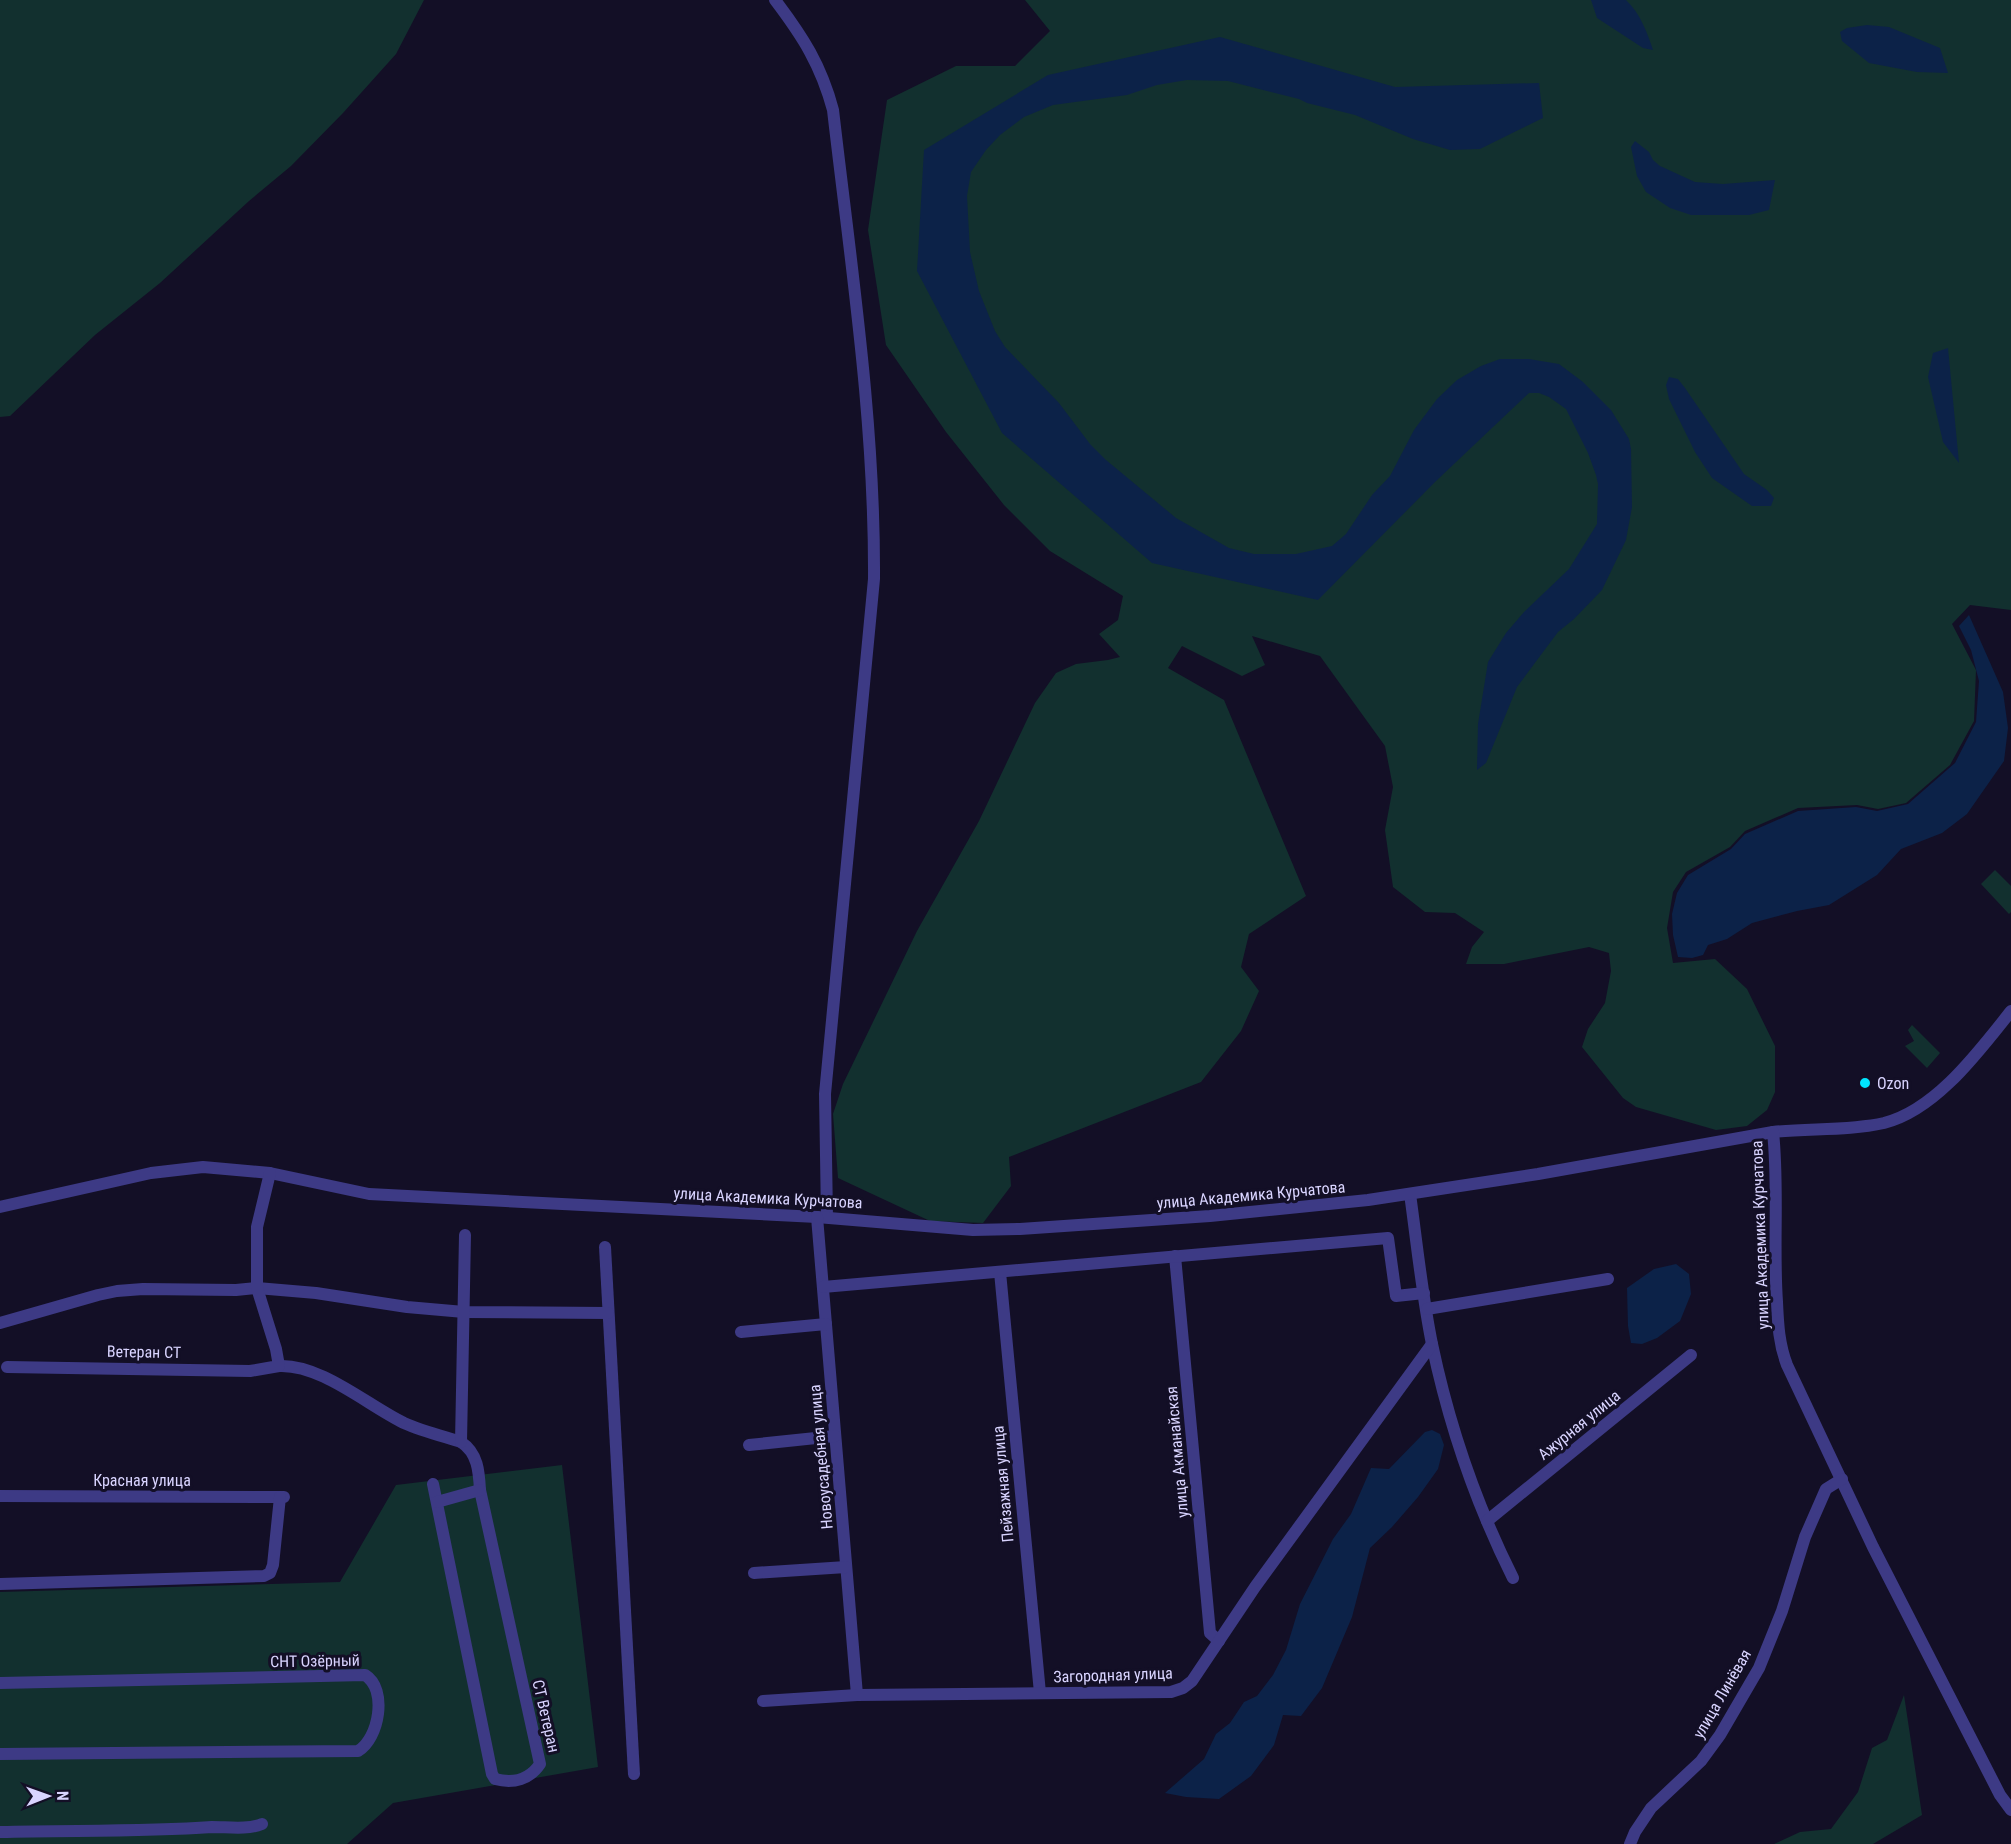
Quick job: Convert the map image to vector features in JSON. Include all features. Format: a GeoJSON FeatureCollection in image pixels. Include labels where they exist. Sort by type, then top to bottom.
{"type":"FeatureCollection","features":[{"type":"Feature","properties":{"kind":"street","name":"Новоусадебная улица"},"geometry":{"type":"LineString","coordinates":[[775,0],[794,24],[815,58],[826,83],[833,110],[872,459],[874,579],[825,1094],[822,1217],[823,1287],[857,1695]]}},
{"type":"Feature","properties":{"kind":"street"},"geometry":{"type":"LineString","coordinates":[[1773,1132],[1866,1126],[1901,1118],[1940,1090],[2011,1011]]}},
{"type":"Feature","properties":{"kind":"street","name":"улица Академика Курчатова"},"geometry":{"type":"LineString","coordinates":[[0,1207],[151,1173],[203,1167],[270,1173],[369,1194],[822,1217],[973,1230],[1020,1229],[1210,1216],[1368,1200],[1538,1174],[1773,1132],[1775,1275],[1780,1345],[1787,1365],[1874,1547],[1989,1774],[2011,1810]]}},
{"type":"Feature","properties":{"kind":"street"},"geometry":{"type":"LineString","coordinates":[[270,1173],[257,1227],[257,1288],[279,1366]]}},
{"type":"Feature","properties":{"kind":"street"},"geometry":{"type":"LineString","coordinates":[[1410,1194],[1432,1344],[1456,1437],[1487,1521],[1513,1578]]}},
{"type":"Feature","properties":{"kind":"street"},"geometry":{"type":"LineString","coordinates":[[461,1442],[465,1235]]}},
{"type":"Feature","properties":{"kind":"street"},"geometry":{"type":"LineString","coordinates":[[823,1287],[1388,1238],[1396,1296],[1424,1293]]}},
{"type":"Feature","properties":{"kind":"street"},"geometry":{"type":"LineString","coordinates":[[605,1247],[634,1774]]}},
{"type":"Feature","properties":{"kind":"street","name":"улица Акманайская"},"geometry":{"type":"LineString","coordinates":[[1175,1256],[1210,1633],[1219,1641]]}},
{"type":"Feature","properties":{"kind":"street","name":"Пейзажная улица"},"geometry":{"type":"LineString","coordinates":[[1000,1272],[1040,1693]]}},
{"type":"Feature","properties":{"kind":"street"},"geometry":{"type":"LineString","coordinates":[[1427,1309],[1608,1279]]}},
{"type":"Feature","properties":{"kind":"street"},"geometry":{"type":"LineString","coordinates":[[0,1323],[117,1291],[143,1289],[236,1290],[257,1288],[316,1293],[464,1312],[608,1313]]}},
{"type":"Feature","properties":{"kind":"street"},"geometry":{"type":"LineString","coordinates":[[741,1332],[826,1324]]}},
{"type":"Feature","properties":{"kind":"street","name":"Загородная улица"},"geometry":{"type":"LineString","coordinates":[[763,1701],[857,1695],[1171,1692],[1183,1688],[1192,1681],[1255,1587],[1432,1344]]}},
{"type":"Feature","properties":{"kind":"street","name":"Ажурная улица"},"geometry":{"type":"LineString","coordinates":[[1487,1521],[1691,1354]]}},
{"type":"Feature","properties":{"kind":"street","name":"Ветеран СТ"},"geometry":{"type":"LineString","coordinates":[[7,1367],[250,1371],[290,1366],[315,1373],[402,1422],[461,1442]]}},
{"type":"Feature","properties":{"kind":"street"},"geometry":{"type":"LineString","coordinates":[[749,1445],[835,1436]]}},
{"type":"Feature","properties":{"kind":"street","name":"СТ Ветеран"},"geometry":{"type":"LineString","coordinates":[[433,1484],[492,1774],[495,1779],[502,1781],[527,1778],[534,1774],[540,1764],[480,1490],[478,1471],[473,1454],[468,1446],[461,1442]]}},
{"type":"Feature","properties":{"kind":"street","name":"улица Линёвая"},"geometry":{"type":"LineString","coordinates":[[1630,1844],[1651,1808],[1701,1761],[1720,1735],[1748,1688],[1759,1668],[1782,1611],[1805,1537],[1826,1489],[1842,1479]]}},
{"type":"Feature","properties":{"kind":"street"},"geometry":{"type":"LineString","coordinates":[[437,1502],[480,1490]]}},
{"type":"Feature","properties":{"kind":"street","name":"Красная улица"},"geometry":{"type":"LineString","coordinates":[[0,1496],[282,1497],[273,1565],[270,1573],[264,1576],[0,1584]]}},
{"type":"Feature","properties":{"kind":"street"},"geometry":{"type":"LineString","coordinates":[[754,1573],[846,1567]]}},
{"type":"Feature","properties":{"kind":"street","name":"СНТ Озёрный"},"geometry":{"type":"LineString","coordinates":[[0,1683],[366,1675],[372,1679],[376,1688],[379,1705],[372,1736],[366,1746],[358,1751],[0,1754]]}},
{"type":"Feature","properties":{"kind":"street"},"geometry":{"type":"LineString","coordinates":[[0,1832],[153,1831],[255,1827],[262,1824]]}},
{"type":"Feature","properties":{"kind":"green space"},"geometry":{"type":"Polygon","coordinates":[[[0,0],[424,0],[396,54],[291,166],[249,201],[160,283],[95,335],[10,416],[0,417],[0,0]]]}},
{"type":"Feature","properties":{"kind":"green space"},"geometry":{"type":"Polygon","coordinates":[[[1025,0],[2011,0],[2011,610],[1970,605],[1952,624],[1976,670],[1974,721],[1950,765],[1906,803],[1878,809],[1857,805],[1798,808],[1745,831],[1730,847],[1686,872],[1673,892],[1667,928],[1673,963],[1715,959],[1747,989],[1775,1046],[1775,1092],[1767,1110],[1747,1126],[1716,1130],[1636,1107],[1623,1098],[1582,1047],[1588,1029],[1605,1003],[1611,971],[1609,953],[1589,947],[1504,964],[1466,964],[1472,947],[1484,932],[1455,913],[1425,912],[1393,887],[1385,830],[1393,787],[1385,746],[1320,656],[1252,636],[1265,665],[1242,676],[1182,646],[1168,668],[1224,700],[1306,896],[1249,934],[1241,967],[1259,991],[1241,1031],[1201,1082],[1009,1157],[1011,1186],[983,1223],[930,1221],[838,1178],[833,1114],[843,1084],[917,931],[979,821],[1035,703],[1056,673],[1076,664],[1120,657],[1099,634],[1118,620],[1123,596],[1050,551],[1004,505],[946,432],[886,345],[868,230],[887,100],[956,66],[1015,66],[1050,31],[1025,0]]]}},
{"type":"Feature","properties":{"kind":"green space"},"geometry":{"type":"Polygon","coordinates":[[[1995,870],[2011,886],[2011,912],[2009,914],[1981,884],[1995,870]]]}},
{"type":"Feature","properties":{"kind":"green space"},"geometry":{"type":"Polygon","coordinates":[[[1912,1025],[1940,1053],[1927,1068],[1905,1046],[1914,1041],[1908,1030],[1912,1025]]]}},
{"type":"Feature","properties":{"kind":"green space"},"geometry":{"type":"Polygon","coordinates":[[[562,1465],[598,1767],[393,1803],[347,1844],[0,1844],[0,1592],[340,1582],[396,1485],[562,1465]]]}},
{"type":"Feature","properties":{"kind":"green space"},"geometry":{"type":"Polygon","coordinates":[[[1904,1695],[1922,1815],[1873,1844],[1774,1844],[1800,1832],[1831,1829],[1858,1792],[1872,1748],[1887,1740],[1904,1695]]]}},
{"type":"Feature","properties":{"kind":"water"},"geometry":{"type":"Polygon","coordinates":[[[1591,0],[1626,0],[1639,17],[1653,50],[1643,48],[1597,18],[1591,0]]]}},
{"type":"Feature","properties":{"kind":"water"},"geometry":{"type":"Polygon","coordinates":[[[1867,25],[1889,27],[1940,48],[1948,73],[1917,72],[1869,63],[1842,41],[1840,32],[1847,28],[1867,25]]]}},
{"type":"Feature","properties":{"kind":"water"},"geometry":{"type":"Polygon","coordinates":[[[1220,37],[1395,87],[1539,83],[1543,118],[1480,149],[1450,150],[1413,139],[1355,115],[1228,81],[1187,80],[1157,85],[1127,95],[1053,105],[1024,117],[1000,135],[971,172],[967,196],[970,252],[979,291],[995,331],[1005,347],[1059,403],[1090,444],[1106,460],[1176,518],[1229,548],[1254,554],[1296,554],[1332,546],[1346,534],[1372,495],[1390,476],[1414,430],[1437,399],[1457,380],[1481,366],[1500,359],[1529,359],[1559,364],[1583,382],[1611,410],[1629,439],[1632,507],[1626,540],[1602,590],[1558,632],[1517,687],[1486,763],[1477,770],[1478,724],[1488,662],[1506,633],[1524,612],[1569,569],[1597,524],[1598,484],[1596,475],[1588,453],[1566,409],[1549,397],[1539,393],[1529,393],[1435,482],[1318,600],[1152,563],[1002,433],[917,271],[924,150],[1048,75],[1220,37]]]}},
{"type":"Feature","properties":{"kind":"water"},"geometry":{"type":"Polygon","coordinates":[[[1635,141],[1649,152],[1660,166],[1695,182],[1723,184],[1775,180],[1769,210],[1749,215],[1691,215],[1670,208],[1646,192],[1637,176],[1631,147],[1635,141]]]}},
{"type":"Feature","properties":{"kind":"water"},"geometry":{"type":"Polygon","coordinates":[[[1948,348],[1959,463],[1943,442],[1928,377],[1933,353],[1948,348]]]}},
{"type":"Feature","properties":{"kind":"water"},"geometry":{"type":"Polygon","coordinates":[[[1669,377],[1678,379],[1685,388],[1744,474],[1767,490],[1774,498],[1771,506],[1752,506],[1712,478],[1695,452],[1669,399],[1666,385],[1669,377]]]}},
{"type":"Feature","properties":{"kind":"water"},"geometry":{"type":"Polygon","coordinates":[[[1969,615],[2003,692],[2008,728],[2004,761],[1967,814],[1942,833],[1901,849],[1877,875],[1829,905],[1752,923],[1727,939],[1708,945],[1703,955],[1692,958],[1678,957],[1673,935],[1672,914],[1677,893],[1688,875],[1731,849],[1745,834],[1798,811],[1856,807],[1877,811],[1908,804],[1955,763],[1976,722],[1979,681],[1971,650],[1959,626],[1969,615]]]}},
{"type":"Feature","properties":{"kind":"water"},"geometry":{"type":"Polygon","coordinates":[[[1676,1264],[1689,1274],[1691,1294],[1680,1321],[1657,1338],[1642,1344],[1631,1343],[1627,1288],[1654,1269],[1676,1264]]]}},
{"type":"Feature","properties":{"kind":"water"},"geometry":{"type":"Polygon","coordinates":[[[1432,1430],[1440,1434],[1444,1445],[1438,1469],[1418,1497],[1370,1548],[1352,1617],[1322,1688],[1301,1716],[1283,1715],[1274,1745],[1251,1776],[1219,1799],[1165,1793],[1204,1759],[1216,1734],[1230,1723],[1244,1702],[1257,1696],[1273,1675],[1286,1650],[1300,1604],[1333,1539],[1351,1514],[1371,1468],[1389,1469],[1425,1432],[1432,1430]]]}},
{"type":"Feature","properties":{"kind":"place","name":"Ozon"},"geometry":{"type":"Point","coordinates":[1865,1083]}}]}
